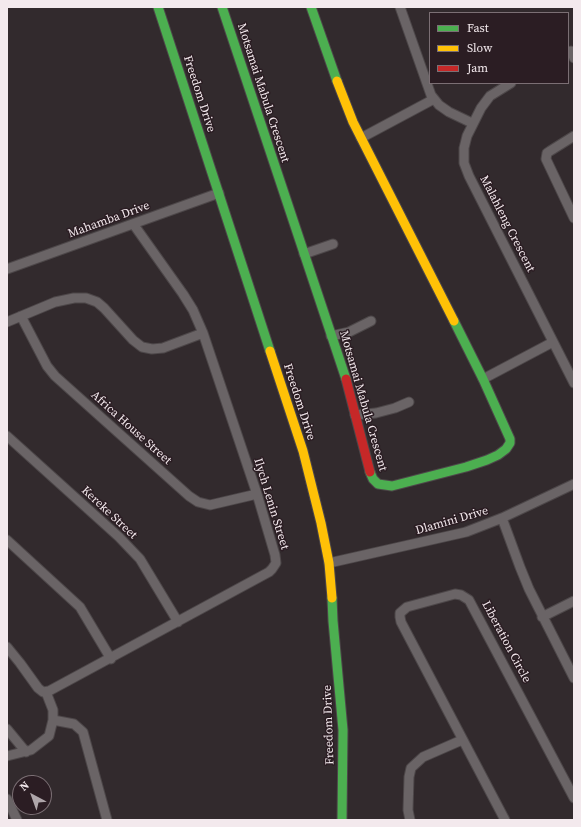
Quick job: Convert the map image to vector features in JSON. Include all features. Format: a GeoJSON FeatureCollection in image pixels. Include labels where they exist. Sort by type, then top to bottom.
{"type":"FeatureCollection","features":[{"type":"Feature","properties":{"kind":"street","name":"Freedom Drive"},"geometry":{"type":"LineString","coordinates":[[158,7],[303,451],[312,485],[329,563],[332,590],[333,621],[343,730],[342,820]]}},
{"type":"Feature","properties":{"kind":"street","name":"Motsamai Mabula Crescent"},"geometry":{"type":"LineString","coordinates":[[222,7],[348,385],[369,471],[373,479],[378,484],[392,486],[466,467],[498,455],[506,449],[510,443],[509,435],[483,379],[361,138],[343,98],[311,7]]}},
{"type":"Feature","properties":{"kind":"street"},"geometry":{"type":"LineString","coordinates":[[400,7],[426,84],[434,99],[449,112],[472,123]]}},
{"type":"Feature","properties":{"kind":"street","name":"Malahleng Crescent"},"geometry":{"type":"LineString","coordinates":[[509,84],[490,96],[481,108],[472,123],[467,136],[463,156],[466,169],[574,383]]}},
{"type":"Feature","properties":{"kind":"street"},"geometry":{"type":"LineString","coordinates":[[361,138],[434,99]]}},
{"type":"Feature","properties":{"kind":"street"},"geometry":{"type":"LineString","coordinates":[[574,136],[547,153],[546,159],[574,218]]}},
{"type":"Feature","properties":{"kind":"street","name":"Mahamba Drive"},"geometry":{"type":"LineString","coordinates":[[7,269],[134,225],[219,193]]}},
{"type":"Feature","properties":{"kind":"street","name":"Ilych Lenin Street"},"geometry":{"type":"LineString","coordinates":[[46,692],[111,659],[268,572],[276,563],[257,494],[203,333],[193,310],[183,294],[134,225]]}},
{"type":"Feature","properties":{"kind":"street"},"geometry":{"type":"LineString","coordinates":[[304,254],[333,244]]}},
{"type":"Feature","properties":{"kind":"street"},"geometry":{"type":"LineString","coordinates":[[7,322],[55,302],[74,298],[86,298],[97,302],[104,308],[133,340],[142,346],[152,349],[163,348],[203,333]]}},
{"type":"Feature","properties":{"kind":"street","name":"Africa House Street"},"geometry":{"type":"LineString","coordinates":[[21,316],[47,366],[55,376],[189,496],[198,502],[210,505],[257,494]]}},
{"type":"Feature","properties":{"kind":"street"},"geometry":{"type":"LineString","coordinates":[[331,336],[349,332],[371,321]]}},
{"type":"Feature","properties":{"kind":"street"},"geometry":{"type":"LineString","coordinates":[[483,379],[553,342]]}},
{"type":"Feature","properties":{"kind":"street"},"geometry":{"type":"LineString","coordinates":[[355,415],[382,412],[409,402]]}},
{"type":"Feature","properties":{"kind":"street","name":"Kereke Street"},"geometry":{"type":"LineString","coordinates":[[7,436],[119,537],[140,559],[178,622]]}},
{"type":"Feature","properties":{"kind":"street","name":"Dlamini Drive"},"geometry":{"type":"LineString","coordinates":[[329,563],[466,532],[502,518],[574,484]]}},
{"type":"Feature","properties":{"kind":"street"},"geometry":{"type":"LineString","coordinates":[[502,518],[520,567],[542,617],[574,678]]}},
{"type":"Feature","properties":{"kind":"street"},"geometry":{"type":"LineString","coordinates":[[7,540],[80,607],[111,659]]}},
{"type":"Feature","properties":{"kind":"street","name":"Liberation Circle"},"geometry":{"type":"LineString","coordinates":[[505,820],[462,740],[400,617],[402,612],[407,607],[455,594],[465,597],[471,602],[574,798]]}},
{"type":"Feature","properties":{"kind":"street"},"geometry":{"type":"LineString","coordinates":[[542,617],[574,601]]}},
{"type":"Feature","properties":{"kind":"street"},"geometry":{"type":"LineString","coordinates":[[7,647],[36,687],[41,691],[46,692],[54,710],[49,736],[26,752],[7,756]]}},
{"type":"Feature","properties":{"kind":"street"},"geometry":{"type":"LineString","coordinates":[[53,720],[74,724],[83,732],[107,820]]}},
{"type":"Feature","properties":{"kind":"street"},"geometry":{"type":"LineString","coordinates":[[7,729],[26,752]]}},
{"type":"Feature","properties":{"kind":"street"},"geometry":{"type":"LineString","coordinates":[[410,820],[408,810],[411,768],[420,759],[430,753],[462,740]]}},
{"type":"Feature","properties":{"kind":"street"},"geometry":{"type":"LineString","coordinates":[[7,800],[17,820]]}},
{"type":"Feature","properties":{"kind":"traffic: fast"},"geometry":{"type":"LineString","coordinates":[[158,7],[270,351]]}},
{"type":"Feature","properties":{"kind":"traffic: fast"},"geometry":{"type":"LineString","coordinates":[[222,7],[346,379]]}},
{"type":"Feature","properties":{"kind":"traffic: fast"},"geometry":{"type":"LineString","coordinates":[[311,7],[337,81]]}},
{"type":"Feature","properties":{"kind":"traffic: fast"},"geometry":{"type":"LineString","coordinates":[[370,472],[373,479],[378,484],[392,486],[466,467],[487,460],[498,455],[506,449],[510,443],[510,439],[483,379],[454,321]]}},
{"type":"Feature","properties":{"kind":"traffic: fast"},"geometry":{"type":"LineString","coordinates":[[332,598],[343,730],[342,820]]}},
{"type":"Feature","properties":{"kind":"traffic: slow"},"geometry":{"type":"LineString","coordinates":[[337,81],[353,122],[454,321]]}},
{"type":"Feature","properties":{"kind":"traffic: slow"},"geometry":{"type":"LineString","coordinates":[[270,351],[303,451],[321,523],[329,563],[332,598]]}},
{"type":"Feature","properties":{"kind":"traffic: jam"},"geometry":{"type":"LineString","coordinates":[[346,379],[370,472]]}}]}
